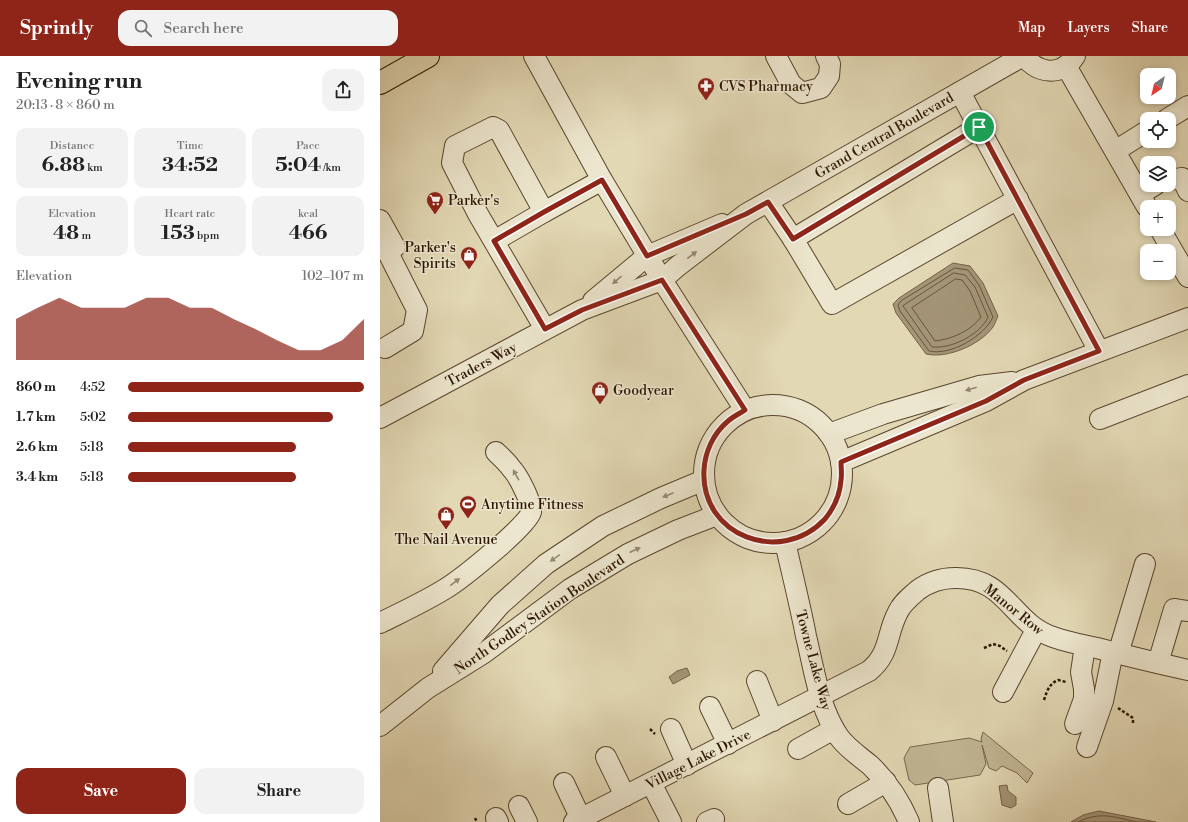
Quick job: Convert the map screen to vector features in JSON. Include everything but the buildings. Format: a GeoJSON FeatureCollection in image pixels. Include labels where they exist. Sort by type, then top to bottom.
{"type":"FeatureCollection","features":[{"type":"Feature","properties":{"kind":"main road"},"geometry":{"type":"LineString","coordinates":[[380,83],[428,56]]}},
{"type":"Feature","properties":{"kind":"street"},"geometry":{"type":"LineString","coordinates":[[534,56],[602,180],[647,256],[745,410]]}},
{"type":"Feature","properties":{"kind":"street"},"geometry":{"type":"LineString","coordinates":[[776,56],[791,84],[802,94],[821,88],[829,76],[830,64],[826,56]]}},
{"type":"Feature","properties":{"kind":"street","name":"Grand Central Boulevard"},"geometry":{"type":"LineString","coordinates":[[647,256],[746,214],[1023,56],[1038,68],[1047,71],[1057,70],[1071,61]]}},
{"type":"Feature","properties":{"kind":"street"},"geometry":{"type":"LineString","coordinates":[[1071,61],[1115,151],[1148,195]]}},
{"type":"Feature","properties":{"kind":"street"},"geometry":{"type":"LineString","coordinates":[[960,92],[1099,351]]}},
{"type":"Feature","properties":{"kind":"street"},"geometry":{"type":"LineString","coordinates":[[1176,113],[1188,106]]}},
{"type":"Feature","properties":{"kind":"street"},"geometry":{"type":"LineString","coordinates":[[544,212],[499,130],[493,127],[455,146],[452,163],[494,241],[545,329]]}},
{"type":"Feature","properties":{"kind":"street"},"geometry":{"type":"LineString","coordinates":[[793,239],[979,127]]}},
{"type":"Feature","properties":{"kind":"street"},"geometry":{"type":"LineString","coordinates":[[1115,151],[1140,135]]}},
{"type":"Feature","properties":{"kind":"street"},"geometry":{"type":"LineString","coordinates":[[1176,179],[1182,178],[1188,191]]}},
{"type":"Feature","properties":{"kind":"street"},"geometry":{"type":"LineString","coordinates":[[494,241],[602,180]]}},
{"type":"Feature","properties":{"kind":"street"},"geometry":{"type":"LineString","coordinates":[[768,202],[793,239],[832,304],[1018,200]]}},
{"type":"Feature","properties":{"kind":"street","name":"Grand Central Boulevard"},"geometry":{"type":"LineString","coordinates":[[662,280],[746,214]]}},
{"type":"Feature","properties":{"kind":"street"},"geometry":{"type":"LineString","coordinates":[[380,220],[422,296],[425,311],[415,321]]}},
{"type":"Feature","properties":{"kind":"street"},"geometry":{"type":"LineString","coordinates":[[1164,236],[1188,277]]}},
{"type":"Feature","properties":{"kind":"street"},"geometry":{"type":"LineString","coordinates":[[380,237],[417,310],[413,331],[385,348]]}},
{"type":"Feature","properties":{"kind":"street","name":"Traders Way"},"geometry":{"type":"LineString","coordinates":[[582,310],[647,256]]}},
{"type":"Feature","properties":{"kind":"street","name":"Traders Way"},"geometry":{"type":"LineString","coordinates":[[380,418],[582,310],[662,280]]}},
{"type":"Feature","properties":{"kind":"street"},"geometry":{"type":"LineString","coordinates":[[841,462],[986,401],[1024,380],[1188,318]]}},
{"type":"Feature","properties":{"kind":"street"},"geometry":{"type":"LineString","coordinates":[[829,434],[883,414],[979,386],[1024,380]]}},
{"type":"Feature","properties":{"kind":"street"},"geometry":{"type":"LineString","coordinates":[[1100,419],[1188,385]]}},
{"type":"Feature","properties":{"kind":"street"},"geometry":{"type":"LineString","coordinates":[[768,405],[791,407],[812,417],[829,434],[841,462],[842,480],[838,498],[829,514],[817,527],[802,536],[785,542],[766,542],[747,538],[731,528],[717,515],[708,498],[704,480],[705,459],[713,439],[727,422],[745,410],[768,405]]}},
{"type":"Feature","properties":{"kind":"street"},"geometry":{"type":"LineString","coordinates":[[380,623],[446,589],[471,570],[528,518],[531,512],[530,502],[513,469],[496,452]]}},
{"type":"Feature","properties":{"kind":"street","name":"North Godley Station Boulevard"},"geometry":{"type":"LineString","coordinates":[[428,688],[500,605],[546,564],[603,526],[661,498],[704,480]]}},
{"type":"Feature","properties":{"kind":"street","name":"North Godley Station Boulevard"},"geometry":{"type":"LineString","coordinates":[[383,717],[484,653],[570,589],[628,554],[678,530],[717,515]]}},
{"type":"Feature","properties":{"kind":"street","name":"Towne Lake Way"},"geometry":{"type":"LineString","coordinates":[[785,542],[821,696],[834,730],[844,743],[869,764],[886,782],[900,802],[902,821]]}},
{"type":"Feature","properties":{"kind":"street"},"geometry":{"type":"LineString","coordinates":[[1087,747],[1103,702],[1115,653],[1145,564]]}},
{"type":"Feature","properties":{"kind":"street","name":"Manor Row"},"geometry":{"type":"LineString","coordinates":[[821,696],[864,675],[874,667],[886,650],[895,619],[901,607],[918,590],[937,581],[948,578],[964,578],[984,584],[997,592],[1036,630],[1053,638],[1188,670]]}},
{"type":"Feature","properties":{"kind":"street"},"geometry":{"type":"LineString","coordinates":[[1158,663],[1174,609],[1188,611]]}},
{"type":"Feature","properties":{"kind":"street"},"geometry":{"type":"LineString","coordinates":[[1003,692],[1036,630]]}},
{"type":"Feature","properties":{"kind":"street"},"geometry":{"type":"LineString","coordinates":[[1075,724],[1084,699],[1084,686],[1081,672],[1085,646]]}},
{"type":"Feature","properties":{"kind":"street"},"geometry":{"type":"LineString","coordinates":[[757,682],[773,721]]}},
{"type":"Feature","properties":{"kind":"street","name":"Village Lake Drive"},"geometry":{"type":"LineString","coordinates":[[587,819],[651,782],[821,696]]}},
{"type":"Feature","properties":{"kind":"street"},"geometry":{"type":"LineString","coordinates":[[710,707],[728,744]]}},
{"type":"Feature","properties":{"kind":"street"},"geometry":{"type":"LineString","coordinates":[[671,729],[686,765]]}},
{"type":"Feature","properties":{"kind":"street"},"geometry":{"type":"LineString","coordinates":[[798,749],[834,730]]}},
{"type":"Feature","properties":{"kind":"street"},"geometry":{"type":"LineString","coordinates":[[606,757],[625,796]]}},
{"type":"Feature","properties":{"kind":"street"},"geometry":{"type":"LineString","coordinates":[[651,782],[671,822]]}},
{"type":"Feature","properties":{"kind":"street"},"geometry":{"type":"LineString","coordinates":[[848,804],[886,782]]}},
{"type":"Feature","properties":{"kind":"street"},"geometry":{"type":"LineString","coordinates":[[564,783],[587,819]]}},
{"type":"Feature","properties":{"kind":"street"},"geometry":{"type":"LineString","coordinates":[[938,788],[942,822]]}},
{"type":"Feature","properties":{"kind":"path"},"geometry":{"type":"LineString","coordinates":[[984,648],[993,644],[1000,646],[1020,661]]}},
{"type":"Feature","properties":{"kind":"path"},"geometry":{"type":"LineString","coordinates":[[1044,700],[1047,690],[1052,683],[1058,680],[1084,686]]}},
{"type":"Feature","properties":{"kind":"path"},"geometry":{"type":"LineString","coordinates":[[1103,702],[1133,718],[1133,725]]}},
{"type":"Feature","properties":{"kind":"path"},"geometry":{"type":"LineString","coordinates":[[476,818],[490,821]]}},
{"type":"Feature","properties":{"kind":"shaded area"},"geometry":{"type":"Polygon","coordinates":[[[983,732],[1033,773],[1027,783],[1017,773],[1002,766],[996,771],[989,768],[982,745],[986,764],[980,775],[915,785],[909,780],[904,758],[910,747],[969,738],[982,742],[981,739],[983,732]]]}},
{"type":"Feature","properties":{"kind":"water"},"geometry":{"type":"Polygon","coordinates":[[[953,263],[970,266],[983,283],[998,316],[993,327],[987,334],[972,345],[944,354],[926,354],[896,313],[893,304],[899,298],[953,263]]]}},
{"type":"Feature","properties":{"kind":"water"},"geometry":{"type":"Polygon","coordinates":[[[687,668],[690,675],[673,684],[669,677],[677,671],[687,668]]]}},
{"type":"Feature","properties":{"kind":"water"},"geometry":{"type":"Polygon","coordinates":[[[1007,785],[1008,791],[1016,797],[1016,805],[1011,808],[1002,805],[999,786],[1007,785]]]}},
{"type":"Feature","properties":{"kind":"water"},"geometry":{"type":"Polygon","coordinates":[[[1099,811],[1156,822],[1071,822],[1083,815],[1099,811]]]}},
{"type":"Feature","properties":{"kind":"place","name":"CVS Pharmacy"},"geometry":{"type":"Point","coordinates":[706,101]}},
{"type":"Feature","properties":{"kind":"place","name":"Parker's"},"geometry":{"type":"Point","coordinates":[435,215]}},
{"type":"Feature","properties":{"kind":"place","name":"Parker's Spirits"},"geometry":{"type":"Point","coordinates":[469,270]}},
{"type":"Feature","properties":{"kind":"place","name":"Goodyear"},"geometry":{"type":"Point","coordinates":[600,405]}},
{"type":"Feature","properties":{"kind":"place","name":"Anytime Fitness"},"geometry":{"type":"Point","coordinates":[468,519]}},
{"type":"Feature","properties":{"kind":"place","name":"The Nail Avenue"},"geometry":{"type":"Point","coordinates":[446,530]}},
{"type":"Feature","properties":{"kind":"route"},"geometry":{"type":"LineString","coordinates":[[979,127],[1099,351],[1024,380],[986,401],[841,462],[842,480],[838,498],[829,514],[817,527],[802,536],[785,542],[766,542],[747,538],[731,528],[717,515],[708,498],[704,480],[705,459],[713,439],[727,422],[745,410],[662,280],[582,310],[545,329],[494,241],[602,180],[647,256],[746,214],[768,202],[793,239],[979,127]]}}]}
